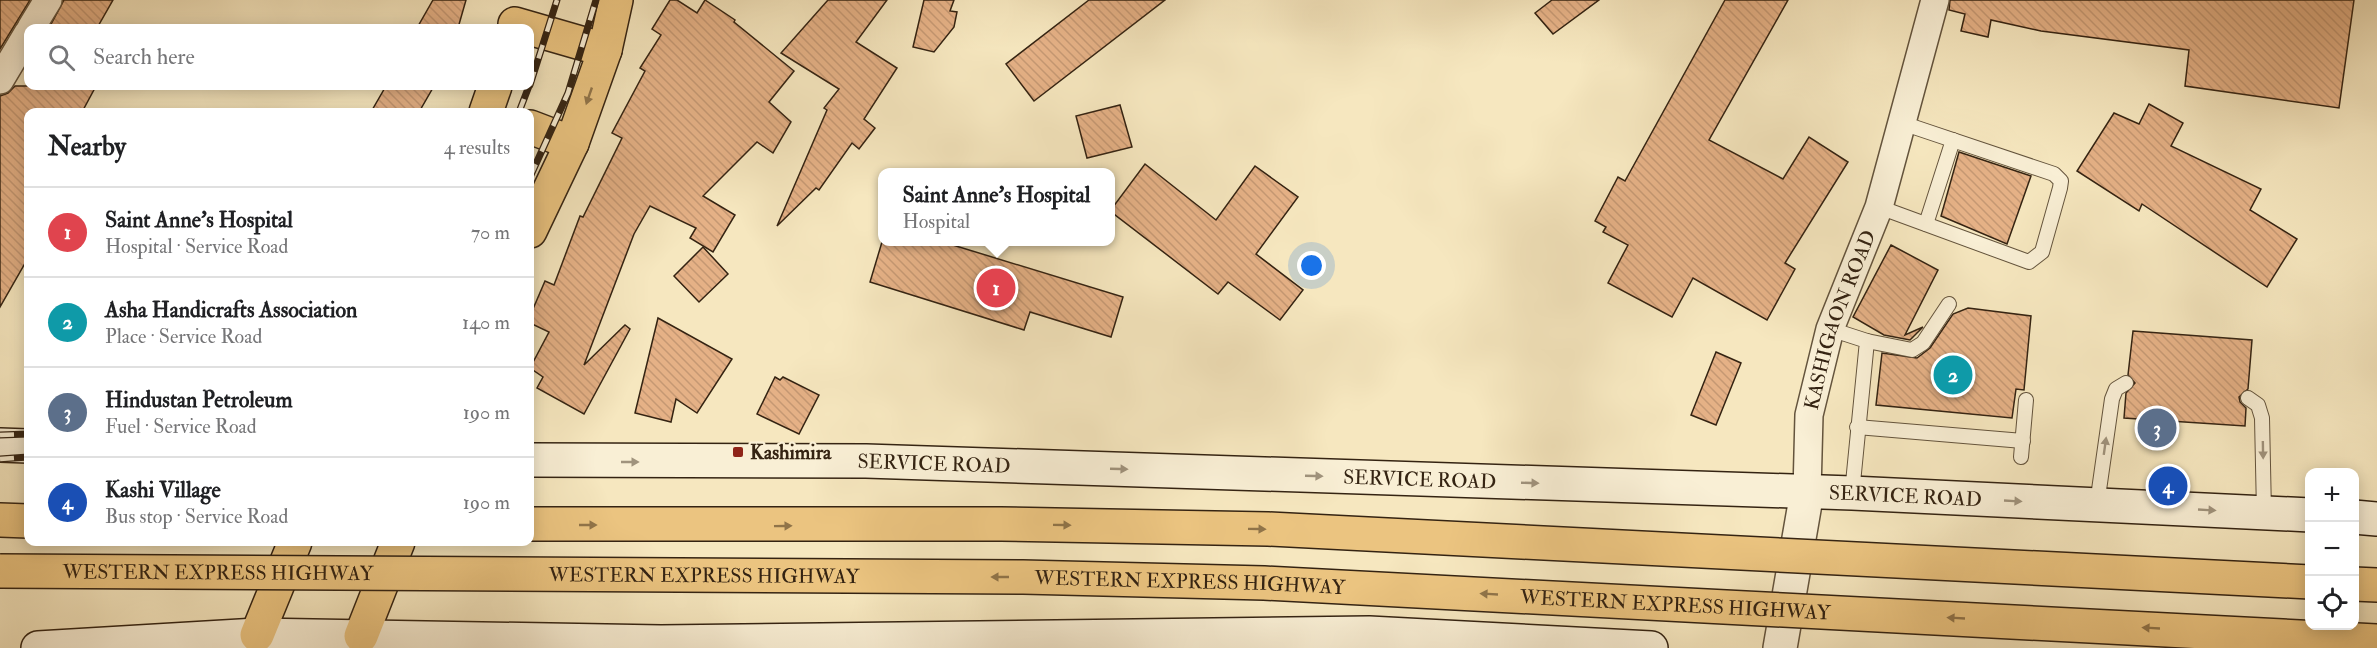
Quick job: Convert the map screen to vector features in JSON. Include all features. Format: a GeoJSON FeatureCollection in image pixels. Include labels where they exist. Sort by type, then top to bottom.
{"type":"FeatureCollection","features":[{"type":"Feature","properties":{"kind":"main road"},"geometry":{"type":"LineString","coordinates":[[534,223],[572,143],[605,50],[616,0]]}},
{"type":"Feature","properties":{"kind":"main road"},"geometry":{"type":"LineString","coordinates":[[517,17],[605,50]]}},
{"type":"Feature","properties":{"kind":"main road"},"geometry":{"type":"LineString","coordinates":[[534,129],[572,143]]}},
{"type":"Feature","properties":{"kind":"main road"},"geometry":{"type":"LineString","coordinates":[[0,445],[24,446]]}},
{"type":"Feature","properties":{"kind":"main road","name":"SERVICE ROAD"},"geometry":{"type":"LineString","coordinates":[[534,460],[866,461],[1807,492],[2305,515]]}},
{"type":"Feature","properties":{"kind":"main road","name":"KASHIGAON ROAD"},"geometry":{"type":"LineString","coordinates":[[1780,648],[1807,492]]}},
{"type":"Feature","properties":{"kind":"main road"},"geometry":{"type":"LineString","coordinates":[[2359,518],[2377,519]]}},
{"type":"Feature","properties":{"kind":"main road"},"geometry":{"type":"LineString","coordinates":[[0,520],[24,521]]}},
{"type":"Feature","properties":{"kind":"main road"},"geometry":{"type":"LineString","coordinates":[[534,525],[1001,524],[1268,529],[2305,582]]}},
{"type":"Feature","properties":{"kind":"main road"},"geometry":{"type":"LineString","coordinates":[[257,642],[293,546]]}},
{"type":"Feature","properties":{"kind":"main road"},"geometry":{"type":"LineString","coordinates":[[361,636],[396,546]]}},
{"type":"Feature","properties":{"kind":"main road","name":"WESTERN EXPRESS HIGHWAY"},"geometry":{"type":"LineString","coordinates":[[0,571],[1011,577],[1264,583],[2377,641]]}},
{"type":"Feature","properties":{"kind":"main road"},"geometry":{"type":"LineString","coordinates":[[2359,584],[2377,585]]}},
{"type":"Feature","properties":{"kind":"main road"},"geometry":{"type":"LineString","coordinates":[[38,648],[257,642],[361,636],[660,645],[1369,633],[1651,648]]}},
{"type":"Feature","properties":{"kind":"street"},"geometry":{"type":"LineString","coordinates":[[33,24],[48,0]]}},
{"type":"Feature","properties":{"kind":"street","name":"KASHIGAON ROAD"},"geometry":{"type":"LineString","coordinates":[[1807,492],[1809,415],[1830,328],[1879,207],[1935,0]]}},
{"type":"Feature","properties":{"kind":"street"},"geometry":{"type":"LineString","coordinates":[[0,80],[24,40]]}},
{"type":"Feature","properties":{"kind":"lane"},"geometry":{"type":"LineString","coordinates":[[1879,207],[2029,262],[2042,252],[2061,181],[2054,174],[1902,123]]}},
{"type":"Feature","properties":{"kind":"lane"},"geometry":{"type":"LineString","coordinates":[[1926,224],[1953,140]]}},
{"type":"Feature","properties":{"kind":"lane"},"geometry":{"type":"LineString","coordinates":[[1830,328],[1867,341],[1912,350],[1923,343],[1949,304]]}},
{"type":"Feature","properties":{"kind":"lane"},"geometry":{"type":"LineString","coordinates":[[1852,494],[1867,341]]}},
{"type":"Feature","properties":{"kind":"lane"},"geometry":{"type":"LineString","coordinates":[[2097,504],[2112,399],[2116,389],[2126,383]]}},
{"type":"Feature","properties":{"kind":"lane"},"geometry":{"type":"LineString","coordinates":[[2248,398],[2258,405],[2262,418],[2264,513]]}},
{"type":"Feature","properties":{"kind":"lane"},"geometry":{"type":"LineString","coordinates":[[2021,457],[2026,400]]}},
{"type":"Feature","properties":{"kind":"lane"},"geometry":{"type":"LineString","coordinates":[[1857,427],[2023,441]]}},
{"type":"Feature","properties":{"kind":"building"},"geometry":{"type":"Polygon","coordinates":[[[0,0],[30,0],[0,49],[0,0]]]}},
{"type":"Feature","properties":{"kind":"building"},"geometry":{"type":"Polygon","coordinates":[[[64,0],[113,0],[99,24],[51,24],[64,0]]]}},
{"type":"Feature","properties":{"kind":"building"},"geometry":{"type":"Polygon","coordinates":[[[433,0],[466,0],[459,24],[419,24],[433,0]]]}},
{"type":"Feature","properties":{"kind":"building"},"geometry":{"type":"Polygon","coordinates":[[[670,0],[677,0],[697,13],[705,0],[735,20],[734,22],[794,71],[769,102],[791,122],[773,153],[757,142],[703,196],[735,215],[713,252],[690,238],[696,228],[650,206],[634,234],[584,365],[625,325],[630,329],[584,414],[537,388],[543,377],[534,371],[534,360],[549,332],[534,325],[534,307],[545,281],[554,285],[580,216],[583,217],[622,138],[612,133],[645,71],[640,68],[661,35],[652,29],[670,0]]]}},
{"type":"Feature","properties":{"kind":"building"},"geometry":{"type":"Polygon","coordinates":[[[828,0],[887,0],[856,42],[897,68],[864,119],[875,128],[859,149],[852,143],[819,190],[816,188],[777,226],[827,110],[824,108],[839,89],[781,53],[828,0]]]}},
{"type":"Feature","properties":{"kind":"building"},"geometry":{"type":"Polygon","coordinates":[[[924,0],[954,0],[950,11],[957,12],[954,27],[934,52],[913,47],[924,0]]]}},
{"type":"Feature","properties":{"kind":"building"},"geometry":{"type":"Polygon","coordinates":[[[1089,0],[1165,0],[1034,101],[1006,64],[1089,0]]]}},
{"type":"Feature","properties":{"kind":"building"},"geometry":{"type":"Polygon","coordinates":[[[1552,0],[1599,0],[1553,34],[1535,13],[1552,0]]]}},
{"type":"Feature","properties":{"kind":"building"},"geometry":{"type":"Polygon","coordinates":[[[1725,0],[1788,0],[1709,140],[1783,179],[1809,137],[1848,162],[1785,263],[1795,269],[1767,320],[1693,278],[1672,317],[1608,283],[1628,245],[1603,232],[1606,227],[1595,221],[1618,177],[1625,181],[1725,0]]]}},
{"type":"Feature","properties":{"kind":"building"},"geometry":{"type":"Polygon","coordinates":[[[1950,0],[2354,0],[2339,108],[2185,86],[2189,50],[2041,31],[1991,20],[1988,37],[1961,31],[1965,14],[1949,10],[1950,0]]]}},
{"type":"Feature","properties":{"kind":"building"},"geometry":{"type":"Polygon","coordinates":[[[15,86],[24,86],[24,90],[94,90],[84,108],[24,108],[24,265],[0,307],[0,96],[8,93],[15,86]]]}},
{"type":"Feature","properties":{"kind":"building"},"geometry":{"type":"Polygon","coordinates":[[[384,90],[432,90],[421,108],[373,108],[384,90]]]}},
{"type":"Feature","properties":{"kind":"building"},"geometry":{"type":"Polygon","coordinates":[[[2149,104],[2183,123],[2171,146],[2261,189],[2250,210],[2297,239],[2267,287],[2142,204],[2139,211],[2077,171],[2114,113],[2139,124],[2149,104]]]}},
{"type":"Feature","properties":{"kind":"building"},"geometry":{"type":"Polygon","coordinates":[[[1120,105],[1132,147],[1087,158],[1076,116],[1120,105]]]}},
{"type":"Feature","properties":{"kind":"building"},"geometry":{"type":"Polygon","coordinates":[[[1959,152],[2031,176],[2007,244],[1941,216],[1959,152]]]}},
{"type":"Feature","properties":{"kind":"building"},"geometry":{"type":"Polygon","coordinates":[[[1145,164],[1216,220],[1255,166],[1298,197],[1256,254],[1303,290],[1280,320],[1228,282],[1218,294],[1115,215],[1115,204],[1145,164]]]}},
{"type":"Feature","properties":{"kind":"building"},"geometry":{"type":"Polygon","coordinates":[[[1891,245],[1938,270],[1905,335],[1923,327],[1910,340],[1884,335],[1853,317],[1891,245]]]}},
{"type":"Feature","properties":{"kind":"building"},"geometry":{"type":"Polygon","coordinates":[[[881,246],[956,246],[1123,297],[1111,337],[1030,312],[1024,330],[870,282],[881,246]]]}},
{"type":"Feature","properties":{"kind":"building"},"geometry":{"type":"Polygon","coordinates":[[[703,247],[728,274],[699,302],[674,276],[703,247]]]}},
{"type":"Feature","properties":{"kind":"building"},"geometry":{"type":"Polygon","coordinates":[[[1968,308],[2031,316],[2024,390],[2016,389],[2012,418],[1876,405],[1882,353],[1917,358],[1930,348],[1953,314],[1968,308]]]}},
{"type":"Feature","properties":{"kind":"building"},"geometry":{"type":"Polygon","coordinates":[[[658,318],[732,359],[697,413],[676,399],[671,422],[635,413],[658,318]]]}},
{"type":"Feature","properties":{"kind":"building"},"geometry":{"type":"Polygon","coordinates":[[[2133,331],[2252,340],[2248,389],[2239,397],[2240,402],[2246,408],[2245,426],[2124,418],[2126,393],[2135,383],[2128,375],[2133,331]]]}},
{"type":"Feature","properties":{"kind":"building"},"geometry":{"type":"Polygon","coordinates":[[[1716,352],[1741,363],[1716,425],[1691,415],[1716,352]]]}},
{"type":"Feature","properties":{"kind":"building"},"geometry":{"type":"Polygon","coordinates":[[[775,377],[780,380],[783,377],[819,395],[799,434],[757,414],[775,377]]]}},
{"type":"Feature","properties":{"kind":"railway"},"geometry":{"type":"LineString","coordinates":[[534,72],[557,0]]}},
{"type":"Feature","properties":{"kind":"railway"},"geometry":{"type":"LineString","coordinates":[[534,168],[568,93],[596,0]]}},
{"type":"Feature","properties":{"kind":"railway"},"geometry":{"type":"LineString","coordinates":[[521,108],[527,90]]}},
{"type":"Feature","properties":{"kind":"railway"},"geometry":{"type":"LineString","coordinates":[[0,435],[24,434]]}},
{"type":"Feature","properties":{"kind":"railway"},"geometry":{"type":"LineString","coordinates":[[0,459],[24,457]]}},
{"type":"Feature","properties":{"kind":"place","name":"Saint Anne's Hospital"},"geometry":{"type":"Point","coordinates":[996,288]}},
{"type":"Feature","properties":{"kind":"place","name":"Asha Handicrafts Association"},"geometry":{"type":"Point","coordinates":[1953,375]}},
{"type":"Feature","properties":{"kind":"place","name":"Hindustan Petroleum"},"geometry":{"type":"Point","coordinates":[2157,428]}},
{"type":"Feature","properties":{"kind":"place","name":"Kashimira"},"geometry":{"type":"Point","coordinates":[738,452]}},
{"type":"Feature","properties":{"kind":"place","name":"Kashi Village"},"geometry":{"type":"Point","coordinates":[2168,486]}}]}
